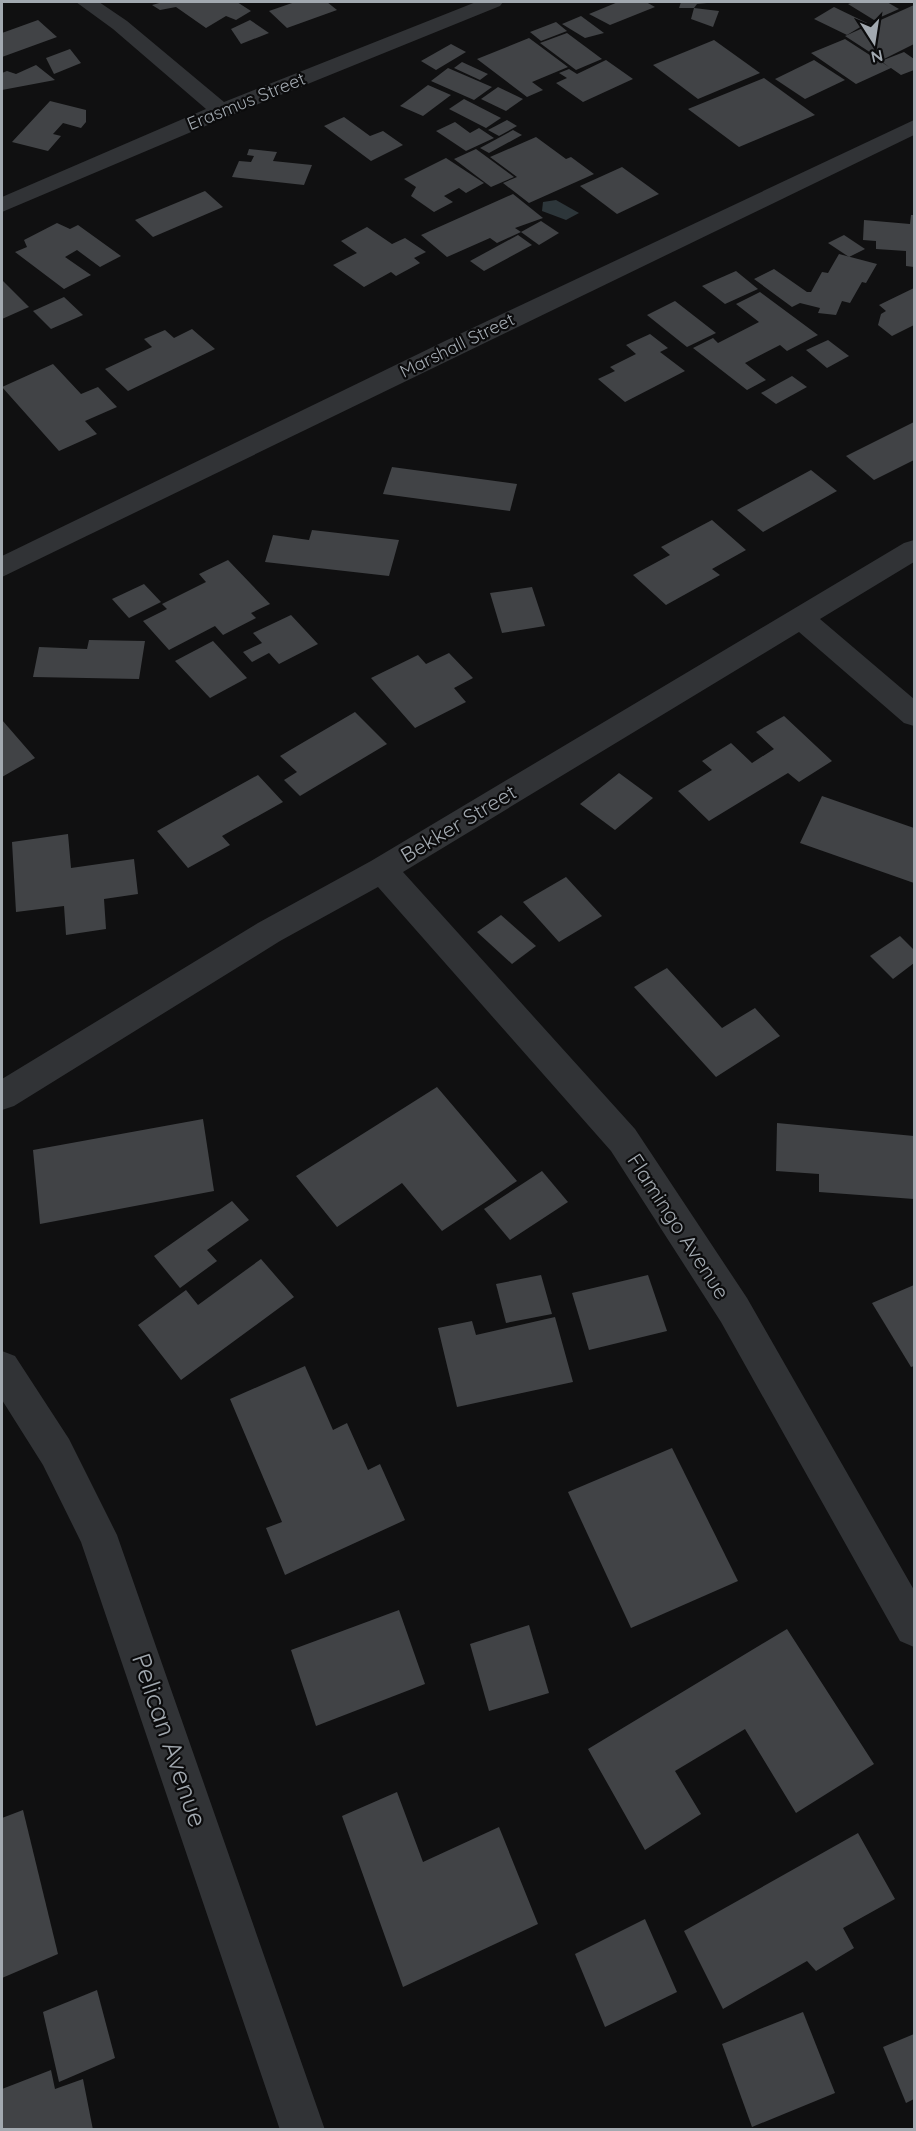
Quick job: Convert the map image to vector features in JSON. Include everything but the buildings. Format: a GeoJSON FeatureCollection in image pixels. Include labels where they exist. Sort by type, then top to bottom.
{"type":"FeatureCollection","features":[{"type":"Feature","properties":{"kind":"street"},"geometry":{"type":"LineString","coordinates":[[86,2],[120,25],[221,111]]}},
{"type":"Feature","properties":{"kind":"street","name":"Erasmus Street"},"geometry":{"type":"LineString","coordinates":[[2,205],[221,111],[493,2]]}},
{"type":"Feature","properties":{"kind":"street","name":"Marshall Street"},"geometry":{"type":"LineString","coordinates":[[2,567],[454,346],[915,127]]}},
{"type":"Feature","properties":{"kind":"street","name":"Bekker Street"},"geometry":{"type":"LineString","coordinates":[[2,1096],[269,932],[382,870],[915,549]]}},
{"type":"Feature","properties":{"kind":"street"},"geometry":{"type":"LineString","coordinates":[[799,617],[915,715]]}},
{"type":"Feature","properties":{"kind":"street","name":"Flamingo Avenue"},"geometry":{"type":"LineString","coordinates":[[382,870],[623,1140],[734,1310],[915,1627]]}},
{"type":"Feature","properties":{"kind":"street","name":"Pelican Avenue"},"geometry":{"type":"LineString","coordinates":[[2,1368],[56,1452],[98,1535],[303,2130]]}},
{"type":"Feature","properties":{"kind":"shaded area"},"geometry":{"type":"Polygon","coordinates":[[[556,200],[579,213],[566,220],[542,211],[543,202],[556,200]]]}}]}
